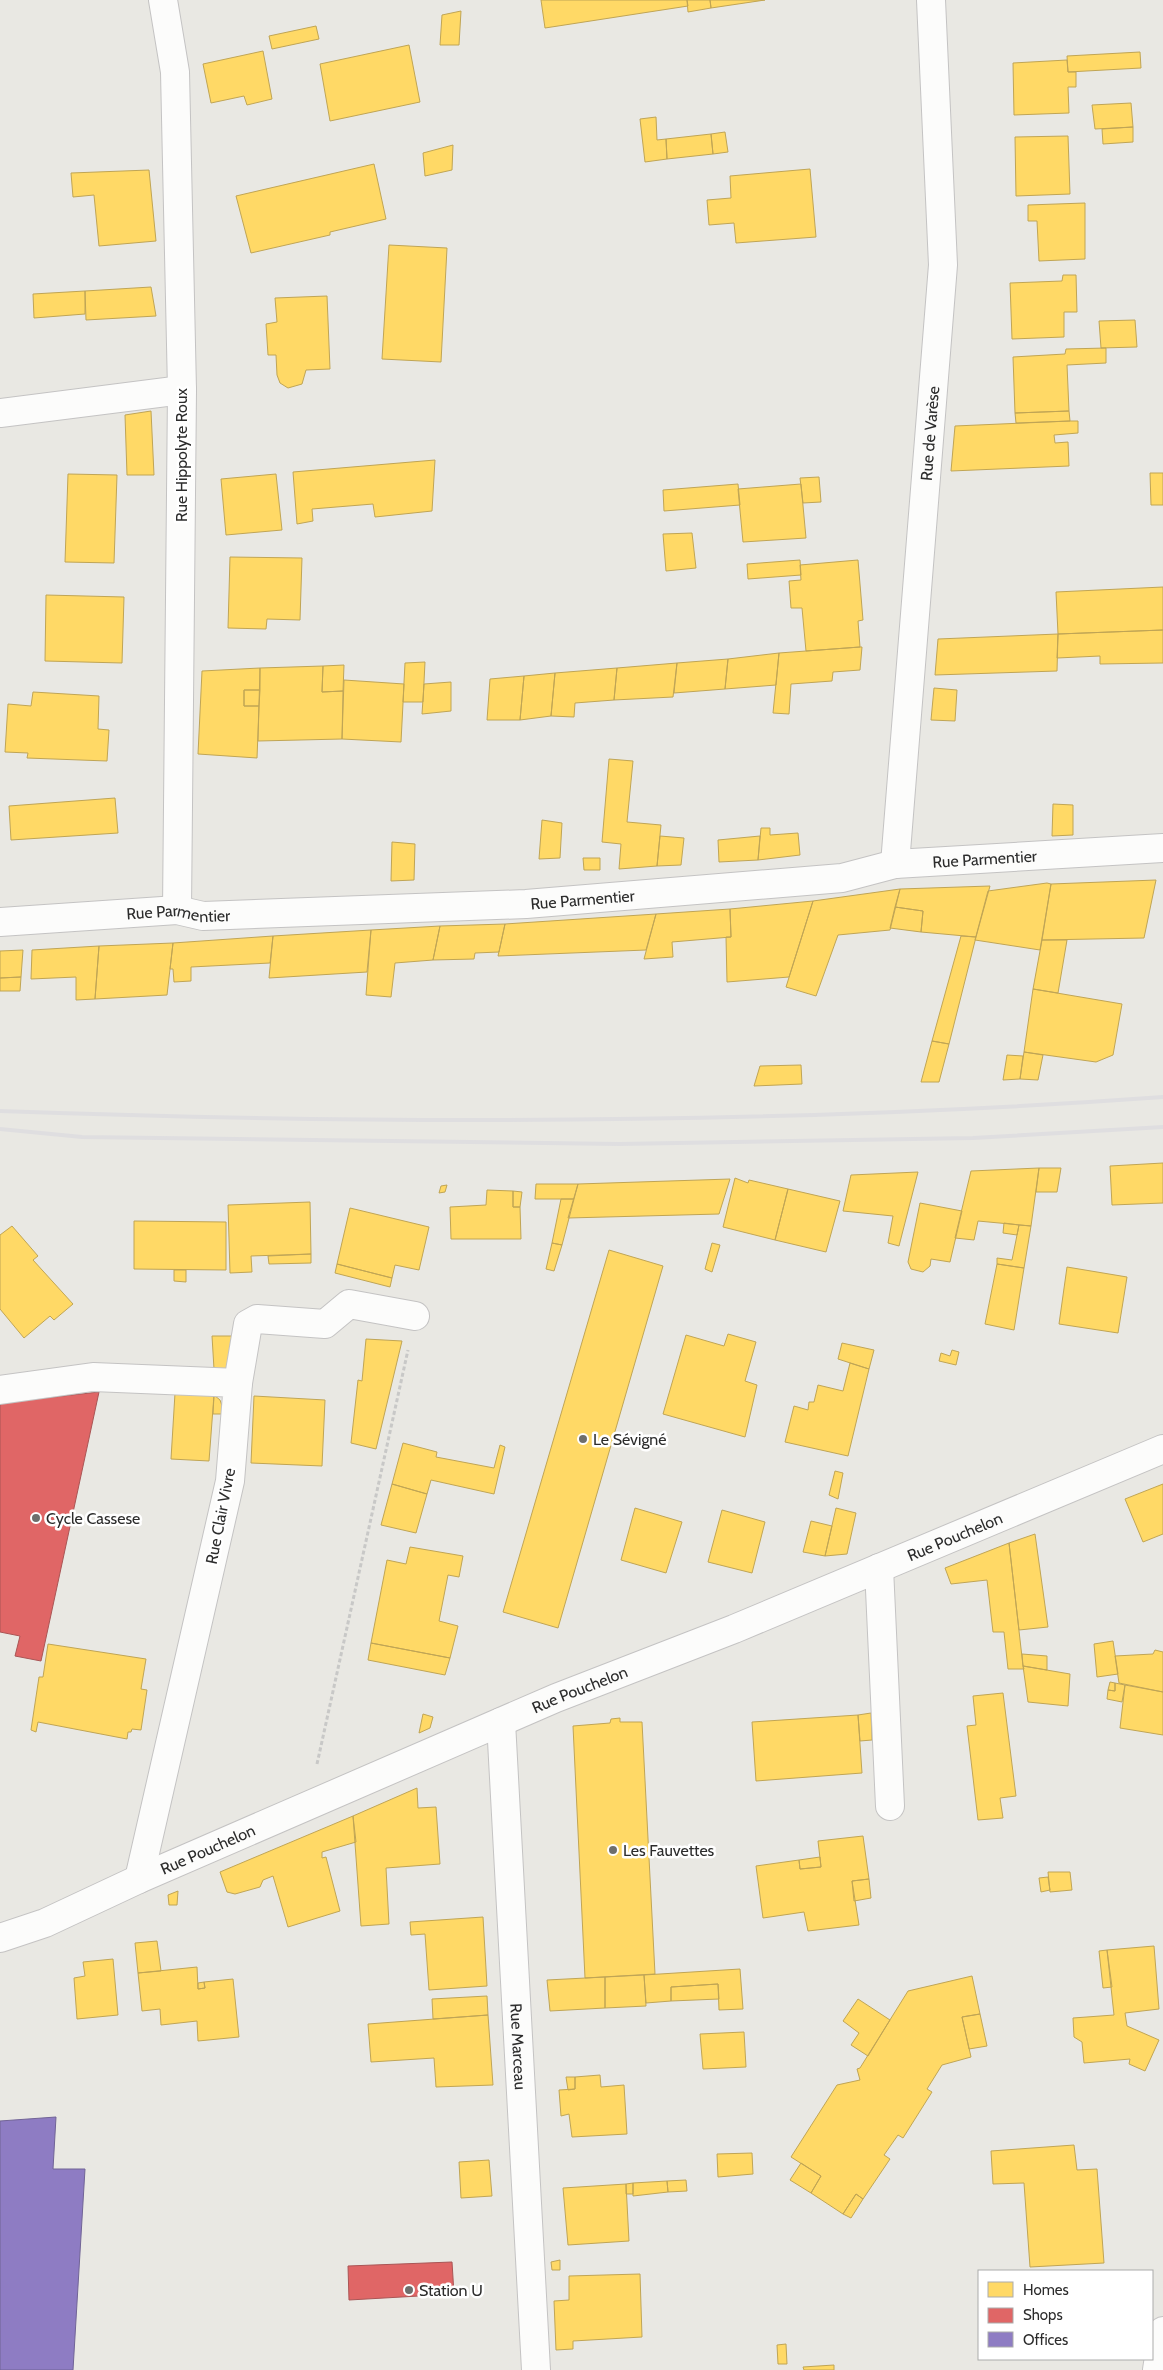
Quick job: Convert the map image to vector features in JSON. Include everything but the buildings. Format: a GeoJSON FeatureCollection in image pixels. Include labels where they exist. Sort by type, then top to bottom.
{"type":"FeatureCollection","features":[{"type":"Feature","properties":{"kind":"street","name":"Rue de Varèse"},"geometry":{"type":"LineString","coordinates":[[895,864],[943,265],[931,0]]}},
{"type":"Feature","properties":{"kind":"street","name":"Rue Hippolyte Roux"},"geometry":{"type":"LineString","coordinates":[[164,1],[175,72],[182,390],[178,910]]}},
{"type":"Feature","properties":{"kind":"street"},"geometry":{"type":"LineString","coordinates":[[0,413],[182,390]]}},
{"type":"Feature","properties":{"kind":"street","name":"Rue Parmentier"},"geometry":{"type":"LineString","coordinates":[[0,922],[178,910],[203,916],[526,904],[842,878],[895,864],[1163,848]]}},
{"type":"Feature","properties":{"kind":"street","name":"Rue Clair Vivre"},"geometry":{"type":"LineString","coordinates":[[139,1879],[230,1481],[238,1383],[248,1324],[257,1319],[325,1324],[349,1304],[415,1316]]}},
{"type":"Feature","properties":{"kind":"street"},"geometry":{"type":"LineString","coordinates":[[0,1390],[93,1377],[238,1383]]}},
{"type":"Feature","properties":{"kind":"street","name":"Rue Pouchelon"},"geometry":{"type":"LineString","coordinates":[[0,1938],[45,1923],[139,1879],[501,1722],[879,1568],[1163,1449]]}},
{"type":"Feature","properties":{"kind":"street"},"geometry":{"type":"LineString","coordinates":[[879,1568],[890,1806]]}},
{"type":"Feature","properties":{"kind":"street","name":"Rue Marceau"},"geometry":{"type":"LineString","coordinates":[[501,1722],[536,2370]]}},
{"type":"Feature","properties":{"kind":"street"},"geometry":{"type":"LineString","coordinates":[[1157,2370],[1163,2331]]}},
{"type":"Feature","properties":{"kind":"path"},"geometry":{"type":"LineString","coordinates":[[307,1806],[415,1316]]}},
{"type":"Feature","properties":{"kind":"railway"},"geometry":{"type":"LineString","coordinates":[[0,1111],[291,1119],[582,1120],[872,1113],[1163,1097]]}},
{"type":"Feature","properties":{"kind":"railway"},"geometry":{"type":"LineString","coordinates":[[0,1129],[82,1137],[619,1144],[973,1138],[1163,1127]]}},
{"type":"Feature","properties":{"kind":"place","name":"Le Sévigné"},"geometry":{"type":"Point","coordinates":[583,1439]}},
{"type":"Feature","properties":{"kind":"place","name":"Cycle Cassese"},"geometry":{"type":"Point","coordinates":[36,1518]}},
{"type":"Feature","properties":{"kind":"place","name":"Les Fauvettes"},"geometry":{"type":"Point","coordinates":[613,1850]}},
{"type":"Feature","properties":{"kind":"place","name":"Station U"},"geometry":{"type":"Point","coordinates":[409,2290]}}]}
